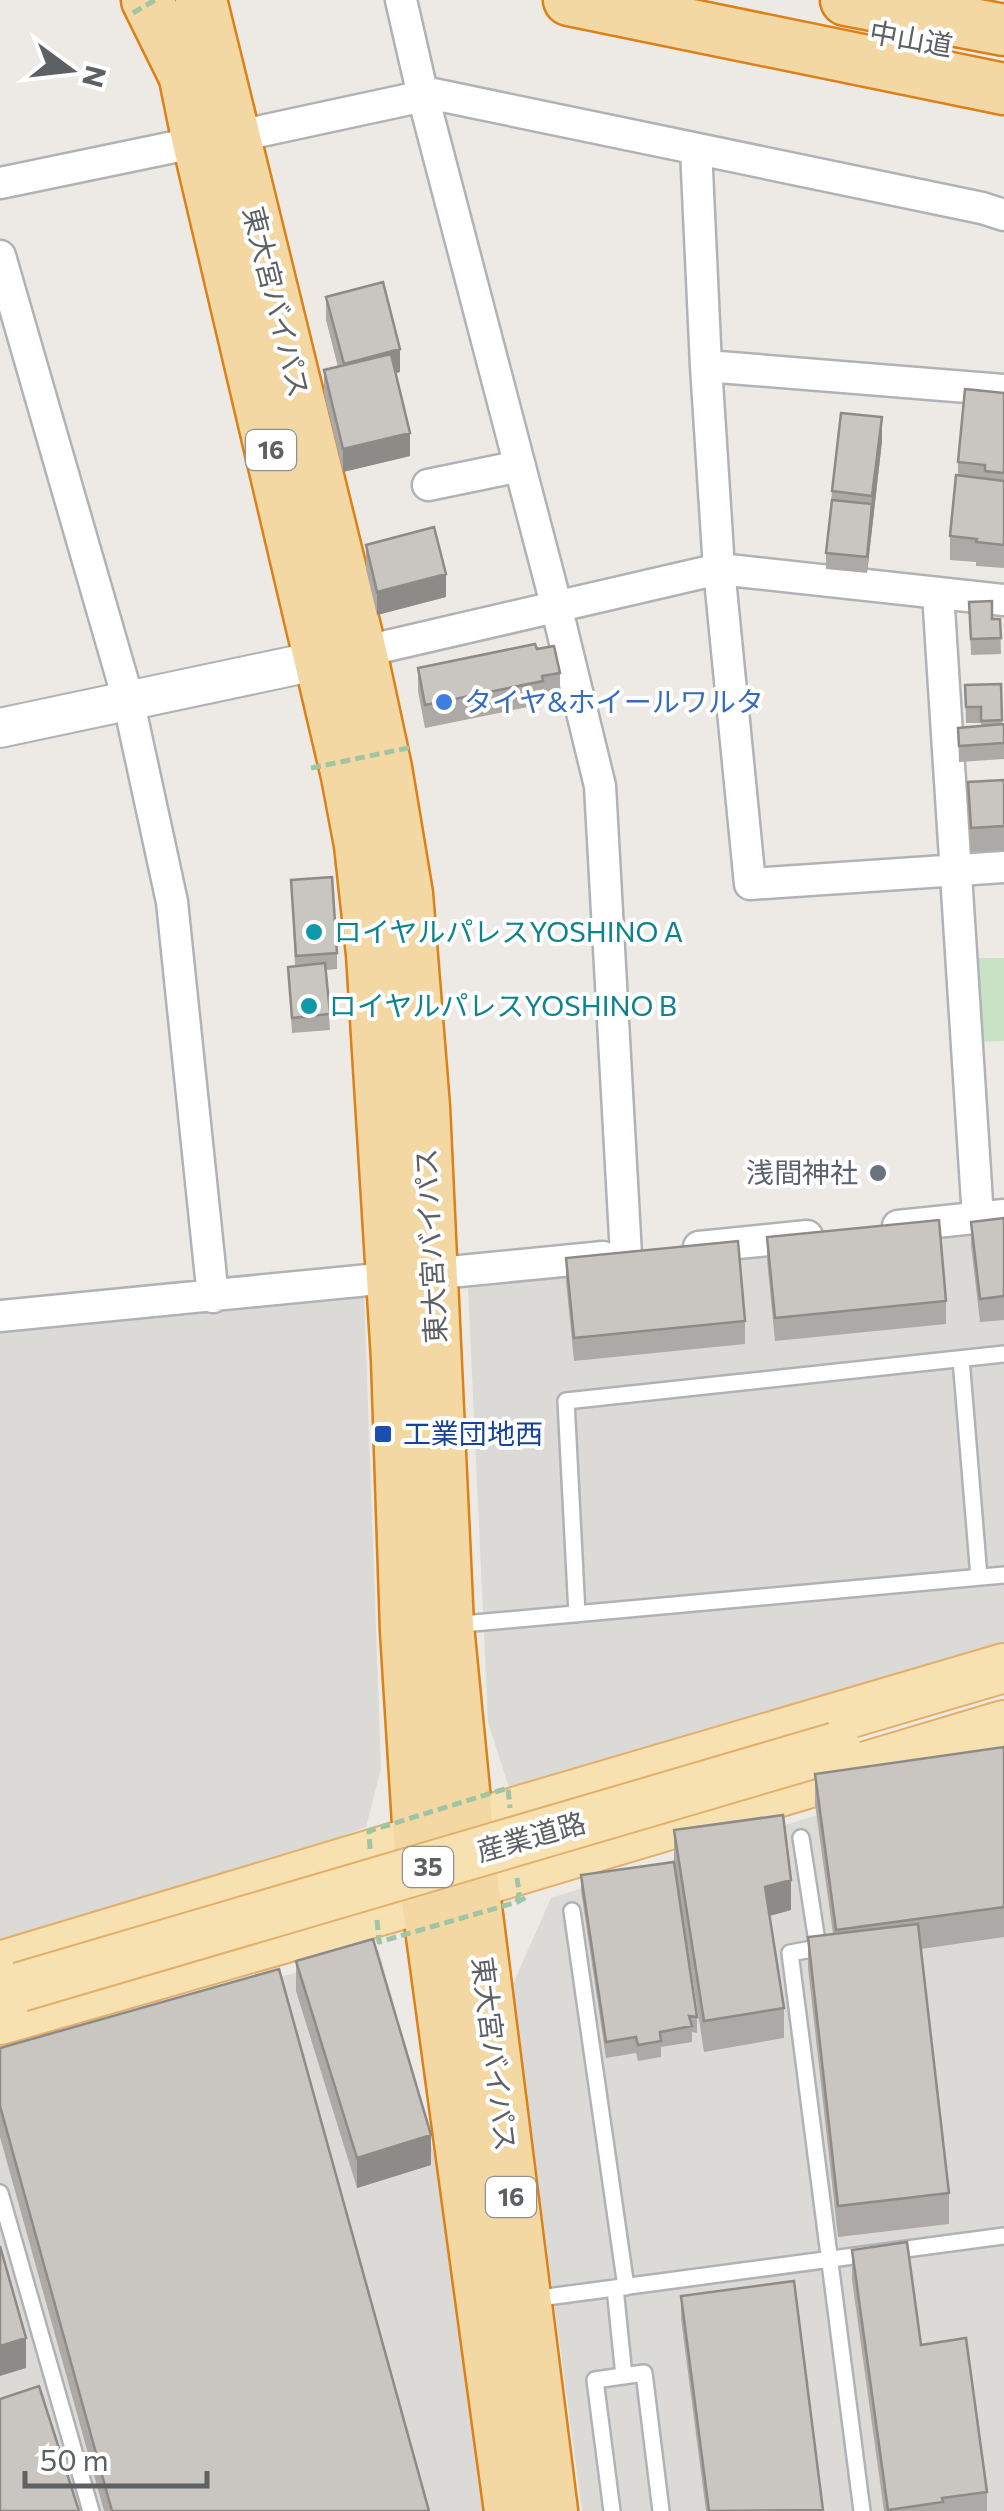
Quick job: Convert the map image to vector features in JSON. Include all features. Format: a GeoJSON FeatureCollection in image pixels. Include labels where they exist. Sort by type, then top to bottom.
{"type":"FeatureCollection","features":[{"type":"Feature","properties":{"kind":"highway","name":"東大宮バイパス"},"geometry":{"type":"LineString","coordinates":[[202,0],[216,139],[341,656],[347,776],[367,898],[412,1276],[472,1883],[552,2511]]}},
{"type":"Feature","properties":{"kind":"highway"},"geometry":{"type":"LineString","coordinates":[[569,0],[1004,89]]}},
{"type":"Feature","properties":{"kind":"highway","name":"中山道"},"geometry":{"type":"LineString","coordinates":[[701,0],[1004,56]]}},
{"type":"Feature","properties":{"kind":"highway"},"geometry":{"type":"LineString","coordinates":[[846,0],[1004,30]]}},
{"type":"Feature","properties":{"kind":"highway","name":"東大宮バイパス"},"geometry":{"type":"LineString","coordinates":[[149,4],[216,139]]}},
{"type":"Feature","properties":{"kind":"highway","name":"東大宮バイパス"},"geometry":{"type":"LineString","coordinates":[[412,1276],[397,1359],[406,1631],[419,1840],[510,2511]]}},
{"type":"Feature","properties":{"kind":"main road","name":"35"},"geometry":{"type":"LineString","coordinates":[[5,1992],[419,1840],[1004,1668]]}},
{"type":"Feature","properties":{"kind":"main road","name":"産業道路"},"geometry":{"type":"LineString","coordinates":[[5,1992],[1004,1696]]}},
{"type":"Feature","properties":{"kind":"main road","name":"35"},"geometry":{"type":"LineString","coordinates":[[5,1992],[425,1898],[1004,1725]]}},
{"type":"Feature","properties":{"kind":"street"},"geometry":{"type":"LineString","coordinates":[[401,0],[600,786],[646,1253]]}},
{"type":"Feature","properties":{"kind":"street"},"geometry":{"type":"LineString","coordinates":[[0,183],[432,94],[1004,215]]}},
{"type":"Feature","properties":{"kind":"street"},"geometry":{"type":"LineString","coordinates":[[696,149],[719,569],[750,884],[1004,868]]}},
{"type":"Feature","properties":{"kind":"street"},"geometry":{"type":"LineString","coordinates":[[0,256],[128,699],[172,902],[214,1296]]}},
{"type":"Feature","properties":{"kind":"street"},"geometry":{"type":"LineString","coordinates":[[706,366],[1004,390]]}},
{"type":"Feature","properties":{"kind":"street"},"geometry":{"type":"LineString","coordinates":[[428,485],[520,466]]}},
{"type":"Feature","properties":{"kind":"street"},"geometry":{"type":"LineString","coordinates":[[0,728],[341,656],[719,569],[1004,600]]}},
{"type":"Feature","properties":{"kind":"street"},"geometry":{"type":"LineString","coordinates":[[0,1316],[991,1216],[955,870],[938,593]]}},
{"type":"Feature","properties":{"kind":"lane"},"geometry":{"type":"LineString","coordinates":[[577,1614],[566,1401],[1004,1354]]}},
{"type":"Feature","properties":{"kind":"lane"},"geometry":{"type":"LineString","coordinates":[[960,1359],[978,1577]]}},
{"type":"Feature","properties":{"kind":"lane"},"geometry":{"type":"LineString","coordinates":[[448,1626],[1004,1575]]}},
{"type":"Feature","properties":{"kind":"lane"},"geometry":{"type":"LineString","coordinates":[[801,1838],[818,1948],[790,1952],[862,2511]]}},
{"type":"Feature","properties":{"kind":"lane"},"geometry":{"type":"LineString","coordinates":[[572,1912],[620,2287],[624,2376]]}},
{"type":"Feature","properties":{"kind":"lane"},"geometry":{"type":"LineString","coordinates":[[0,2193],[90,2511]]}},
{"type":"Feature","properties":{"kind":"lane"},"geometry":{"type":"LineString","coordinates":[[524,2300],[1004,2236]]}},
{"type":"Feature","properties":{"kind":"lane"},"geometry":{"type":"LineString","coordinates":[[612,2511],[595,2380],[644,2374],[661,2511]]}},
{"type":"Feature","properties":{"kind":"lane"},"geometry":{"type":"LineString","coordinates":[[38,2398],[57,2393]]}},
{"type":"Feature","properties":{"kind":"path"},"geometry":{"type":"LineString","coordinates":[[149,4],[155,0]]}},
{"type":"Feature","properties":{"kind":"path"},"geometry":{"type":"LineString","coordinates":[[311,768],[413,747]]}},
{"type":"Feature","properties":{"kind":"path"},"geometry":{"type":"LineString","coordinates":[[369,1831],[508,1788]]}},
{"type":"Feature","properties":{"kind":"path"},"geometry":{"type":"LineString","coordinates":[[379,1942],[527,1897]]}},
{"type":"Feature","properties":{"kind":"shaded area"},"geometry":{"type":"Polygon","coordinates":[[[1004,1229],[1004,1652],[510,1791],[488,1722],[468,1288],[1004,1229]]]}},
{"type":"Feature","properties":{"kind":"shaded area"},"geometry":{"type":"Polygon","coordinates":[[[364,1293],[381,1769],[366,1827],[199,1893],[0,1950],[0,1329],[364,1293]]]}},
{"type":"Feature","properties":{"kind":"shaded area"},"geometry":{"type":"Polygon","coordinates":[[[1004,1757],[1004,2511],[582,2511],[512,1986],[551,1898],[1004,1757]]]}},
{"type":"Feature","properties":{"kind":"shaded area"},"geometry":{"type":"Polygon","coordinates":[[[379,1950],[451,2218],[485,2511],[0,2511],[0,2053],[379,1950]]]}},
{"type":"Feature","properties":{"kind":"green space"},"geometry":{"type":"Polygon","coordinates":[[[973,958],[1004,958],[1004,1041],[978,1042],[973,958]]]}},
{"type":"Feature","properties":{"kind":"building"},"geometry":{"type":"Polygon","coordinates":[[[383,282],[400,349],[344,364],[326,297],[383,282]]]}},
{"type":"Feature","properties":{"kind":"building"},"geometry":{"type":"Polygon","coordinates":[[[391,354],[410,433],[343,449],[324,370],[391,354]]]}},
{"type":"Feature","properties":{"kind":"building"},"geometry":{"type":"Polygon","coordinates":[[[965,389],[1004,393],[1004,473],[985,471],[985,465],[958,462],[965,389]]]}},
{"type":"Feature","properties":{"kind":"building"},"geometry":{"type":"Polygon","coordinates":[[[841,413],[882,417],[872,496],[832,491],[841,413]]]}},
{"type":"Feature","properties":{"kind":"building"},"geometry":{"type":"Polygon","coordinates":[[[956,475],[1004,481],[1004,545],[950,536],[956,475]]]}},
{"type":"Feature","properties":{"kind":"building"},"geometry":{"type":"Polygon","coordinates":[[[832,500],[872,504],[867,557],[826,553],[832,500]]]}},
{"type":"Feature","properties":{"kind":"building"},"geometry":{"type":"Polygon","coordinates":[[[434,527],[446,574],[377,592],[366,545],[434,527]]]}},
{"type":"Feature","properties":{"kind":"building"},"geometry":{"type":"Polygon","coordinates":[[[992,601],[992,619],[1000,619],[1001,638],[971,639],[969,602],[992,601]]]}},
{"type":"Feature","properties":{"kind":"building"},"geometry":{"type":"Polygon","coordinates":[[[535,644],[537,649],[554,646],[560,673],[542,676],[543,681],[425,705],[418,668],[535,644]]]}},
{"type":"Feature","properties":{"kind":"building"},"geometry":{"type":"Polygon","coordinates":[[[1001,684],[1002,720],[981,721],[981,707],[966,707],[965,685],[1001,684]]]}},
{"type":"Feature","properties":{"kind":"building"},"geometry":{"type":"Polygon","coordinates":[[[1004,724],[1004,743],[959,746],[958,728],[1004,724]]]}},
{"type":"Feature","properties":{"kind":"building"},"geometry":{"type":"Polygon","coordinates":[[[1004,780],[1004,826],[971,828],[968,782],[1004,780]]]}},
{"type":"Feature","properties":{"kind":"building","name":"ロイヤルパレスYOSHINO A"},"geometry":{"type":"Polygon","coordinates":[[[332,877],[337,953],[296,956],[291,880],[332,877]]]}},
{"type":"Feature","properties":{"kind":"building","name":"ロイヤルパレスYOSHINO B"},"geometry":{"type":"Polygon","coordinates":[[[325,963],[330,1014],[292,1018],[288,967],[325,963]]]}},
{"type":"Feature","properties":{"kind":"building"},"geometry":{"type":"Polygon","coordinates":[[[1004,1218],[1004,1296],[980,1299],[971,1222],[1004,1218]]]}},
{"type":"Feature","properties":{"kind":"building"},"geometry":{"type":"Polygon","coordinates":[[[939,1220],[946,1301],[775,1318],[767,1237],[939,1220]]]}},
{"type":"Feature","properties":{"kind":"building"},"geometry":{"type":"Polygon","coordinates":[[[738,1241],[745,1321],[574,1338],[566,1258],[738,1241]]]}},
{"type":"Feature","properties":{"kind":"building"},"geometry":{"type":"Polygon","coordinates":[[[1004,1747],[1004,1907],[836,1930],[815,1774],[1004,1747]]]}},
{"type":"Feature","properties":{"kind":"building"},"geometry":{"type":"Polygon","coordinates":[[[783,1815],[791,1880],[765,1887],[784,2008],[704,2021],[674,1830],[783,1815]]]}},
{"type":"Feature","properties":{"kind":"building"},"geometry":{"type":"Polygon","coordinates":[[[674,1862],[697,2017],[689,2016],[692,2026],[660,2032],[661,2041],[638,2045],[636,2037],[606,2042],[581,1875],[674,1862]]]}},
{"type":"Feature","properties":{"kind":"building"},"geometry":{"type":"Polygon","coordinates":[[[918,1924],[949,2193],[838,2206],[808,1937],[918,1924]]]}},
{"type":"Feature","properties":{"kind":"building"},"geometry":{"type":"Polygon","coordinates":[[[373,1939],[431,2135],[357,2158],[296,1961],[373,1939]]]}},
{"type":"Feature","properties":{"kind":"building"},"geometry":{"type":"Polygon","coordinates":[[[279,1969],[429,2511],[112,2511],[0,2106],[0,2048],[279,1969]]]}},
{"type":"Feature","properties":{"kind":"building"},"geometry":{"type":"Polygon","coordinates":[[[907,2242],[921,2345],[966,2338],[987,2492],[888,2510],[852,2250],[907,2242]]]}},
{"type":"Feature","properties":{"kind":"building"},"geometry":{"type":"Polygon","coordinates":[[[0,2246],[26,2338],[0,2346],[0,2246]]]}},
{"type":"Feature","properties":{"kind":"building"},"geometry":{"type":"Polygon","coordinates":[[[794,2281],[823,2510],[709,2511],[681,2296],[794,2281]]]}},
{"type":"Feature","properties":{"kind":"building"},"geometry":{"type":"Polygon","coordinates":[[[39,2386],[79,2511],[0,2511],[0,2399],[39,2386]]]}},
{"type":"Feature","properties":{"kind":"place","name":"タイヤ&ホイールワルタ"},"geometry":{"type":"Point","coordinates":[444,702]}},
{"type":"Feature","properties":{"kind":"place","name":"ロイヤルパレスYOSHINO A"},"geometry":{"type":"Point","coordinates":[314,932]}},
{"type":"Feature","properties":{"kind":"place","name":"ロイヤルパレスYOSHINO B"},"geometry":{"type":"Point","coordinates":[309,1006]}},
{"type":"Feature","properties":{"kind":"place","name":"浅間神社"},"geometry":{"type":"Point","coordinates":[878,1173]}},
{"type":"Feature","properties":{"kind":"place","name":"工業団地西"},"geometry":{"type":"Point","coordinates":[383,1434]}}]}
